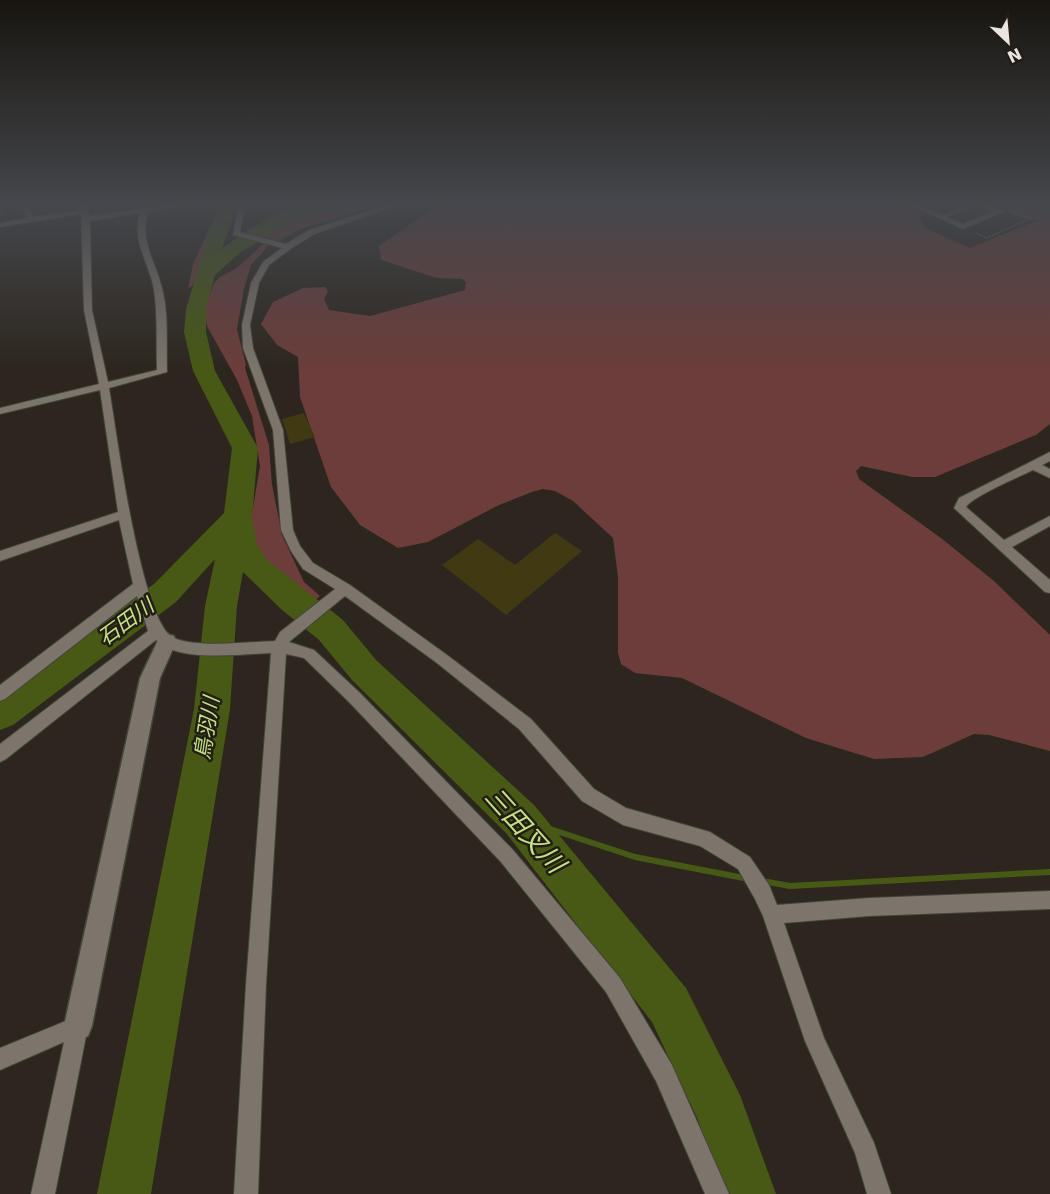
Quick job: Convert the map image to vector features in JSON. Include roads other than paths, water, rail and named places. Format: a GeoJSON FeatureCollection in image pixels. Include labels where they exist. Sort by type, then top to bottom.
{"type":"FeatureCollection","features":[{"type":"Feature","properties":{"kind":"street"},"geometry":{"type":"LineString","coordinates":[[43,1194],[150,678],[164,637],[141,589],[124,514],[104,386],[88,310],[86,259]]}},
{"type":"Feature","properties":{"kind":"street"},"geometry":{"type":"LineString","coordinates":[[0,411],[162,372],[159,297],[146,259]]}},
{"type":"Feature","properties":{"kind":"street"},"geometry":{"type":"LineString","coordinates":[[272,259],[266,264],[255,283],[246,325],[248,348],[278,430],[287,530],[296,548],[308,566],[341,592],[442,659],[525,724],[588,795],[623,816],[704,838],[744,863],[762,892],[815,1041],[866,1151],[879,1194]]}},
{"type":"Feature","properties":{"kind":"street"},"geometry":{"type":"LineString","coordinates":[[1050,456],[975,494],[963,501],[960,508],[1050,588]]}},
{"type":"Feature","properties":{"kind":"street"},"geometry":{"type":"LineString","coordinates":[[1035,465],[1050,474]]}},
{"type":"Feature","properties":{"kind":"street"},"geometry":{"type":"LineString","coordinates":[[0,555],[124,514]]}},
{"type":"Feature","properties":{"kind":"street"},"geometry":{"type":"LineString","coordinates":[[1003,546],[1050,520]]}},
{"type":"Feature","properties":{"kind":"street"},"geometry":{"type":"LineString","coordinates":[[0,694],[141,589]]}},
{"type":"Feature","properties":{"kind":"street"},"geometry":{"type":"LineString","coordinates":[[164,637],[205,649],[260,648],[282,642],[341,592]]}},
{"type":"Feature","properties":{"kind":"street"},"geometry":{"type":"LineString","coordinates":[[0,754],[164,637]]}},
{"type":"Feature","properties":{"kind":"street"},"geometry":{"type":"LineString","coordinates":[[246,1194],[256,984],[282,642]]}},
{"type":"Feature","properties":{"kind":"street"},"geometry":{"type":"LineString","coordinates":[[282,642],[309,654],[355,698],[507,856],[613,985],[664,1073],[717,1194]]}},
{"type":"Feature","properties":{"kind":"street"},"geometry":{"type":"LineString","coordinates":[[771,915],[869,907],[1050,900]]}},
{"type":"Feature","properties":{"kind":"street"},"geometry":{"type":"LineString","coordinates":[[0,1059],[78,1026]]}},
{"type":"Feature","properties":{"kind":"waterway","name":"鳥羽川"},"geometry":{"type":"LineString","coordinates":[[210,259],[196,309],[195,332],[204,371],[245,448],[238,516]]}},
{"type":"Feature","properties":{"kind":"waterway","name":"鳥羽川"},"geometry":{"type":"LineString","coordinates":[[209,271],[221,259]]}},
{"type":"Feature","properties":{"kind":"waterway","name":"石田川"},"geometry":{"type":"LineString","coordinates":[[0,714],[165,593],[238,516]]}},
{"type":"Feature","properties":{"kind":"waterway","name":"鳥羽川"},"geometry":{"type":"LineString","coordinates":[[124,1194],[212,709],[221,606],[238,516]]}},
{"type":"Feature","properties":{"kind":"waterway","name":"三田叉川"},"geometry":{"type":"LineString","coordinates":[[239,521],[242,544],[255,567],[331,630],[364,670],[520,819],[669,1005],[722,1113],[749,1194]]}},
{"type":"Feature","properties":{"kind":"waterway"},"geometry":{"type":"LineString","coordinates":[[520,819],[635,857],[749,879]]}},
{"type":"Feature","properties":{"kind":"waterway"},"geometry":{"type":"LineString","coordinates":[[762,881],[790,886],[1050,872]]}}]}
